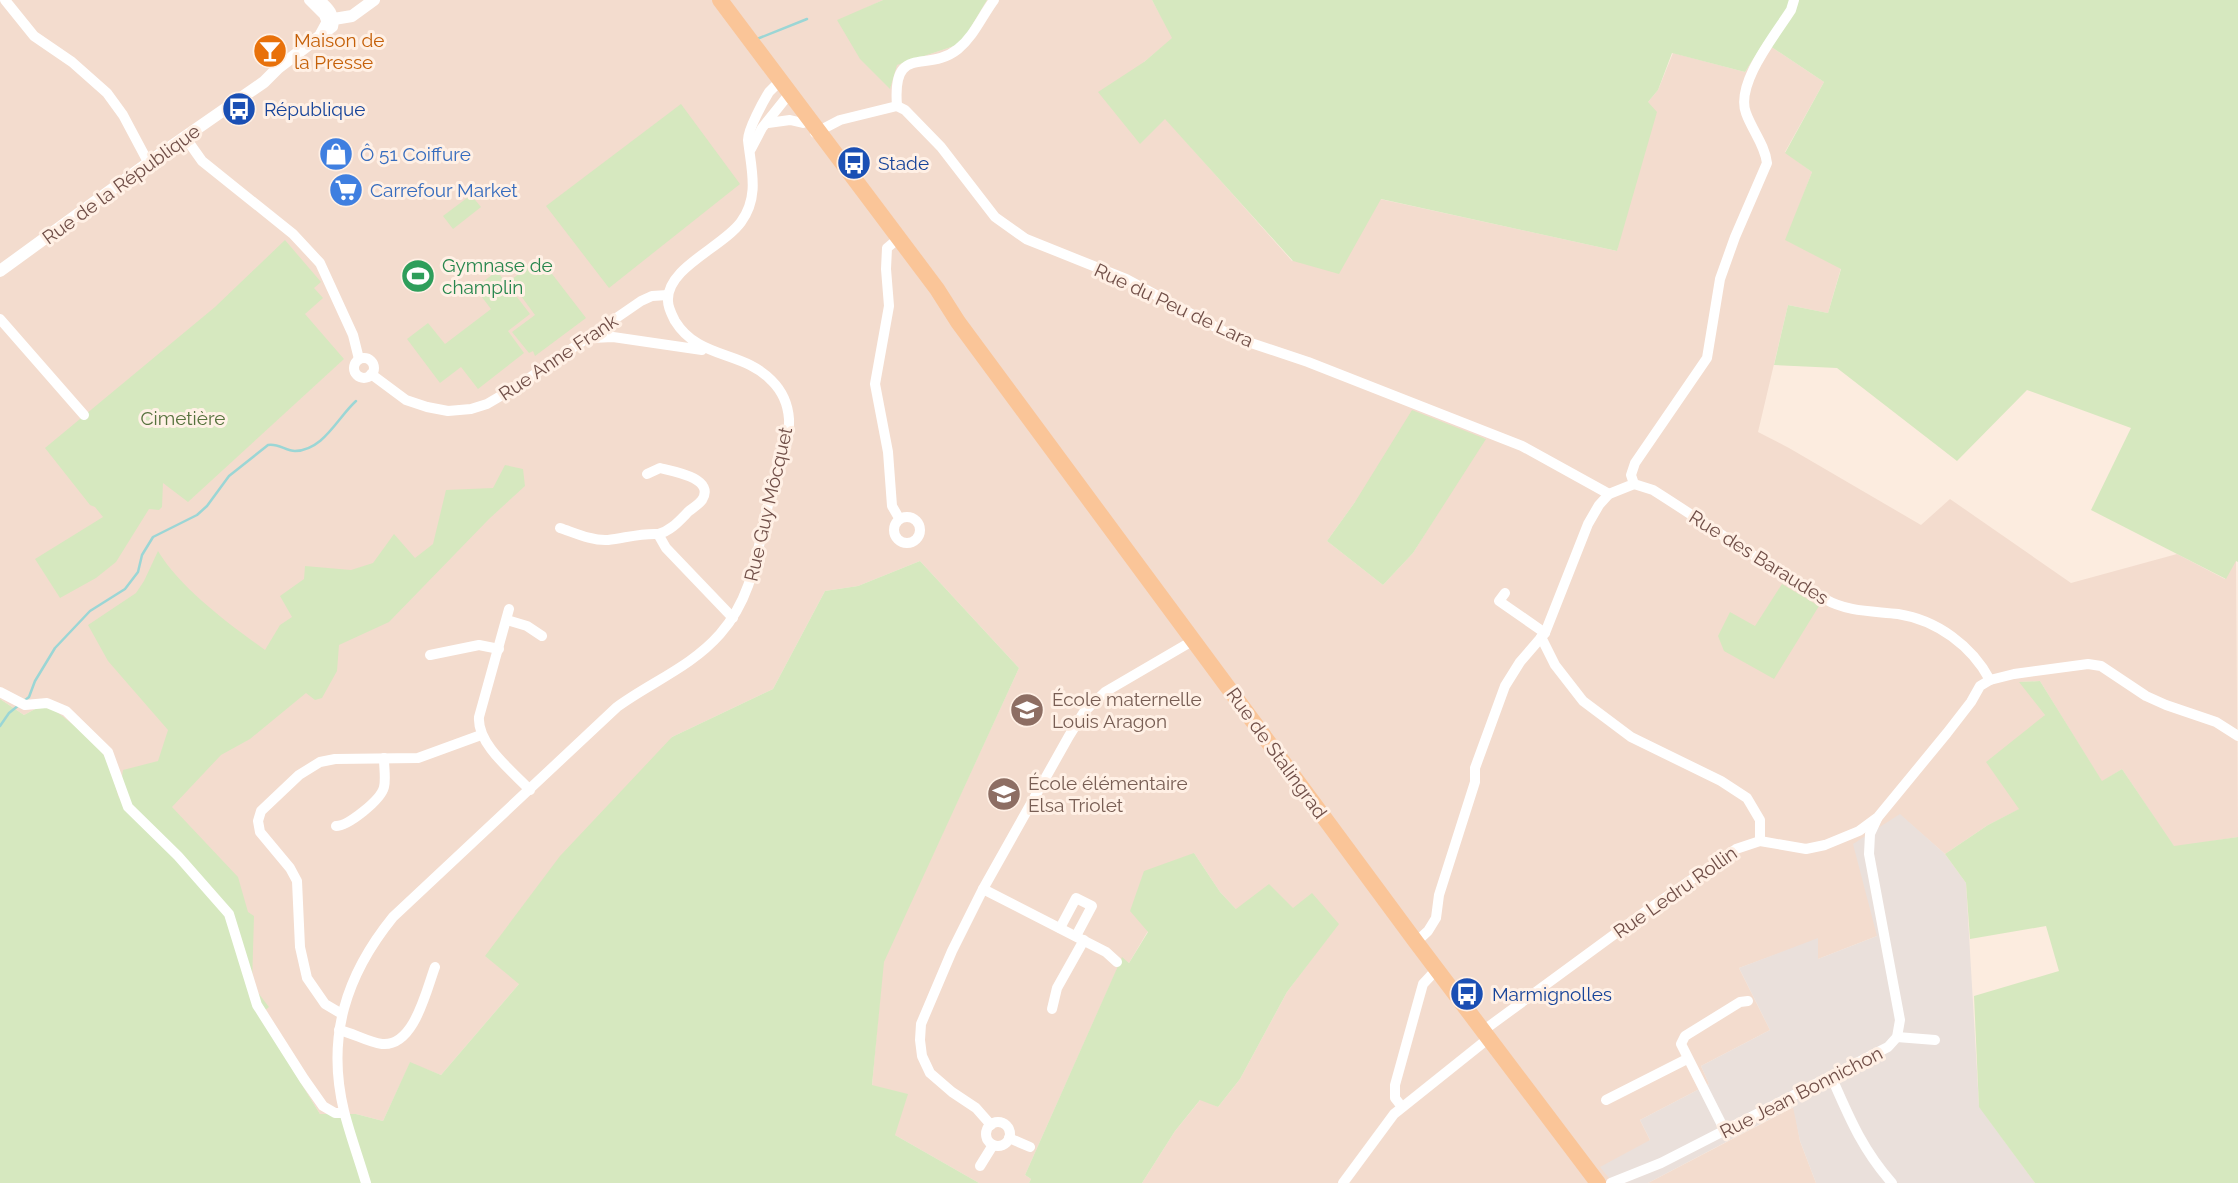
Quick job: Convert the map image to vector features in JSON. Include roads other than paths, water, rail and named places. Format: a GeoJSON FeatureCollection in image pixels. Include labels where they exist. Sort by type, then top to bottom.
{"type":"FeatureCollection","features":[{"type":"Feature","properties":{"kind":"main road"},"geometry":{"type":"LineString","coordinates":[[711,0],[783,91]]}},
{"type":"Feature","properties":{"kind":"main road"},"geometry":{"type":"LineString","coordinates":[[720,0],[783,91]]}},
{"type":"Feature","properties":{"kind":"main road","name":"Rue de Stalingrad"},"geometry":{"type":"LineString","coordinates":[[783,91],[896,240],[930,292],[958,322],[1416,942],[1598,1183]]}},
{"type":"Feature","properties":{"kind":"street"},"geometry":{"type":"LineString","coordinates":[[5,0],[34,36],[72,62],[107,93],[123,115],[148,162]]}},
{"type":"Feature","properties":{"kind":"street"},"geometry":{"type":"LineString","coordinates":[[309,0],[331,21]]}},
{"type":"Feature","properties":{"kind":"street"},"geometry":{"type":"LineString","coordinates":[[320,0],[332,12],[331,21]]}},
{"type":"Feature","properties":{"kind":"street"},"geometry":{"type":"LineString","coordinates":[[331,21],[352,16],[374,0]]}},
{"type":"Feature","properties":{"kind":"street"},"geometry":{"type":"LineString","coordinates":[[768,122],[782,120],[812,130],[897,106],[895,87],[899,73],[905,67],[953,53],[994,0]]}},
{"type":"Feature","properties":{"kind":"street"},"geometry":{"type":"LineString","coordinates":[[1416,942],[1428,931],[1436,918],[1439,895],[1475,782],[1475,768],[1505,686],[1520,662],[1543,635],[1588,524],[1599,505],[1609,494],[1634,484],[1630,475],[1635,463],[1707,358],[1720,279],[1735,236],[1767,163],[1766,155],[1745,110],[1742,95],[1748,79],[1791,10],[1794,0]]}},
{"type":"Feature","properties":{"kind":"street","name":"Rue de la République"},"geometry":{"type":"LineString","coordinates":[[0,271],[148,162],[264,82],[320,36],[331,21]]}},
{"type":"Feature","properties":{"kind":"street"},"geometry":{"type":"LineString","coordinates":[[751,149],[783,91]]}},
{"type":"Feature","properties":{"kind":"street"},"geometry":{"type":"LineString","coordinates":[[668,295],[677,277],[731,234],[750,207],[753,193],[748,138],[764,100],[783,91]]}},
{"type":"Feature","properties":{"kind":"street","name":"Rue du Peu de Lara"},"geometry":{"type":"LineString","coordinates":[[897,106],[905,110],[941,147],[995,217],[1026,239],[1126,279],[1236,338],[1308,362],[1522,446],[1609,494]]}},
{"type":"Feature","properties":{"kind":"street","name":"Rue Anne Frank"},"geometry":{"type":"LineString","coordinates":[[185,137],[202,161],[293,234],[320,263],[353,335],[359,359],[371,361],[371,374],[395,393],[417,404],[448,411],[471,409],[504,395],[641,301],[652,296],[668,295]]}},
{"type":"Feature","properties":{"kind":"street"},"geometry":{"type":"LineString","coordinates":[[896,240],[887,248],[886,270],[890,306],[875,384],[888,452],[892,506],[899,518]]}},
{"type":"Feature","properties":{"kind":"street","name":"Rue Guy Môcquet"},"geometry":{"type":"LineString","coordinates":[[366,1183],[344,1114],[338,1075],[342,1014],[350,989],[368,951],[393,917],[617,707],[638,692],[684,667],[702,653],[733,618],[755,568],[769,501],[785,448],[789,418],[781,392],[762,372],[737,359],[708,350],[687,338],[669,307],[668,295]]}},
{"type":"Feature","properties":{"kind":"street"},"geometry":{"type":"LineString","coordinates":[[0,319],[84,415]]}},
{"type":"Feature","properties":{"kind":"street"},"geometry":{"type":"LineString","coordinates":[[588,339],[613,337],[708,350]]}},
{"type":"Feature","properties":{"kind":"street"},"geometry":{"type":"LineString","coordinates":[[559,527],[595,540],[658,534],[667,532],[703,499],[702,484],[694,478],[660,468],[647,474]]}},
{"type":"Feature","properties":{"kind":"street","name":"Rue des Baraudes"},"geometry":{"type":"LineString","coordinates":[[1634,484],[1653,490],[1838,606],[1900,614],[1944,631],[1967,648],[1982,664],[1990,680]]}},
{"type":"Feature","properties":{"kind":"street"},"geometry":{"type":"LineString","coordinates":[[658,534],[666,548],[733,618]]}},
{"type":"Feature","properties":{"kind":"street"},"geometry":{"type":"LineString","coordinates":[[1505,593],[1499,601],[1543,635],[1555,665],[1583,701],[1631,737],[1721,781],[1747,798],[1760,820],[1760,841]]}},
{"type":"Feature","properties":{"kind":"street"},"geometry":{"type":"LineString","coordinates":[[530,790],[481,735],[479,717],[508,615],[542,636]]}},
{"type":"Feature","properties":{"kind":"street"},"geometry":{"type":"LineString","coordinates":[[991,1125],[976,1108],[930,1073],[922,1056],[921,1024],[983,888],[1084,712],[1105,692],[1194,640]]}},
{"type":"Feature","properties":{"kind":"street"},"geometry":{"type":"LineString","coordinates":[[430,655],[479,645],[499,649]]}},
{"type":"Feature","properties":{"kind":"street"},"geometry":{"type":"LineString","coordinates":[[1990,680],[2088,664],[2101,666],[2146,696],[2216,722],[2238,736]]}},
{"type":"Feature","properties":{"kind":"street","name":"Rue Ledru Rollin"},"geometry":{"type":"LineString","coordinates":[[1343,1183],[1385,1125],[1402,1107],[1486,1034],[1676,890],[1736,849],[1760,841],[1806,849],[1825,845],[1859,831],[1878,817],[1955,723],[1980,686],[1990,680]]}},
{"type":"Feature","properties":{"kind":"street"},"geometry":{"type":"LineString","coordinates":[[0,692],[25,705],[47,703],[71,715],[97,738],[108,752],[128,807],[178,856],[229,914],[257,1005],[323,1106],[335,1114],[344,1114]]}},
{"type":"Feature","properties":{"kind":"street"},"geometry":{"type":"LineString","coordinates":[[342,1014],[325,1004],[307,978],[300,947],[297,881],[290,868],[263,837],[258,821],[265,807],[299,775],[320,762],[335,759],[418,758],[481,735]]}},
{"type":"Feature","properties":{"kind":"street"},"geometry":{"type":"LineString","coordinates":[[336,826],[343,826],[351,821],[381,793],[384,786],[384,758]]}},
{"type":"Feature","properties":{"kind":"street","name":"Rue Jean Bonnichon"},"geometry":{"type":"LineString","coordinates":[[1611,1183],[1661,1163],[1725,1131],[1888,1047],[1897,1037],[1900,1020],[1869,854],[1870,834],[1878,817]]}},
{"type":"Feature","properties":{"kind":"street"},"geometry":{"type":"LineString","coordinates":[[983,888],[1106,952],[1117,962]]}},
{"type":"Feature","properties":{"kind":"street"},"geometry":{"type":"LineString","coordinates":[[1052,1009],[1057,988],[1092,906],[1076,898],[1060,928]]}},
{"type":"Feature","properties":{"kind":"street"},"geometry":{"type":"LineString","coordinates":[[339,1030],[378,1044],[391,1044],[401,1039],[410,1030],[435,967]]}},
{"type":"Feature","properties":{"kind":"street"},"geometry":{"type":"LineString","coordinates":[[1402,1107],[1395,1098],[1395,1085],[1423,984],[1437,969]]}},
{"type":"Feature","properties":{"kind":"street"},"geometry":{"type":"LineString","coordinates":[[1725,1131],[1681,1044],[1685,1036],[1740,1002],[1748,1002]]}},
{"type":"Feature","properties":{"kind":"street"},"geometry":{"type":"LineString","coordinates":[[1897,1037],[1935,1041]]}},
{"type":"Feature","properties":{"kind":"street"},"geometry":{"type":"LineString","coordinates":[[1606,1100],[1687,1059]]}},
{"type":"Feature","properties":{"kind":"street"},"geometry":{"type":"LineString","coordinates":[[1831,1076],[1860,1140],[1872,1160],[1892,1183]]}},
{"type":"Feature","properties":{"kind":"street"},"geometry":{"type":"LineString","coordinates":[[998,1123],[1005,1125],[1009,1138],[1001,1146],[993,1145],[986,1135],[991,1125],[998,1123]]}},
{"type":"Feature","properties":{"kind":"street"},"geometry":{"type":"LineString","coordinates":[[1009,1138],[1030,1147]]}},
{"type":"Feature","properties":{"kind":"street"},"geometry":{"type":"LineString","coordinates":[[980,1166],[993,1145]]}},
{"type":"Feature","properties":{"kind":"waterway"},"geometry":{"type":"LineString","coordinates":[[757,39],[807,19]]}},
{"type":"Feature","properties":{"kind":"waterway"},"geometry":{"type":"LineString","coordinates":[[24,701],[29,697],[35,681],[55,648],[90,611],[125,589],[138,572],[142,555],[153,537],[197,515],[229,476],[268,445],[295,451],[314,445],[356,401]]}},
{"type":"Feature","properties":{"kind":"waterway"},"geometry":{"type":"LineString","coordinates":[[0,726],[19,705]]}},
{"type":"Feature","properties":{"kind":"place","name":"Maison de la Presse"},"geometry":{"type":"Point","coordinates":[270,51]}},
{"type":"Feature","properties":{"kind":"place","name":"République"},"geometry":{"type":"Point","coordinates":[239,109]}},
{"type":"Feature","properties":{"kind":"place","name":"Ô 51 Coiffure"},"geometry":{"type":"Point","coordinates":[336,154]}},
{"type":"Feature","properties":{"kind":"place","name":"Stade"},"geometry":{"type":"Point","coordinates":[854,163]}},
{"type":"Feature","properties":{"kind":"place","name":"Carrefour Market"},"geometry":{"type":"Point","coordinates":[346,190]}},
{"type":"Feature","properties":{"kind":"place","name":"Gymnase de champlin"},"geometry":{"type":"Point","coordinates":[418,276]}},
{"type":"Feature","properties":{"kind":"place","name":"École maternelle Louis Aragon"},"geometry":{"type":"Point","coordinates":[1027,710]}},
{"type":"Feature","properties":{"kind":"place","name":"École élémentaire Elsa Triolet"},"geometry":{"type":"Point","coordinates":[1004,794]}},
{"type":"Feature","properties":{"kind":"place","name":"Marmignolles"},"geometry":{"type":"Point","coordinates":[1467,994]}},
{"type":"Feature","properties":{"kind":"park label","name":"Cimetière"},"geometry":{"type":"Point","coordinates":[183,418]}}]}
